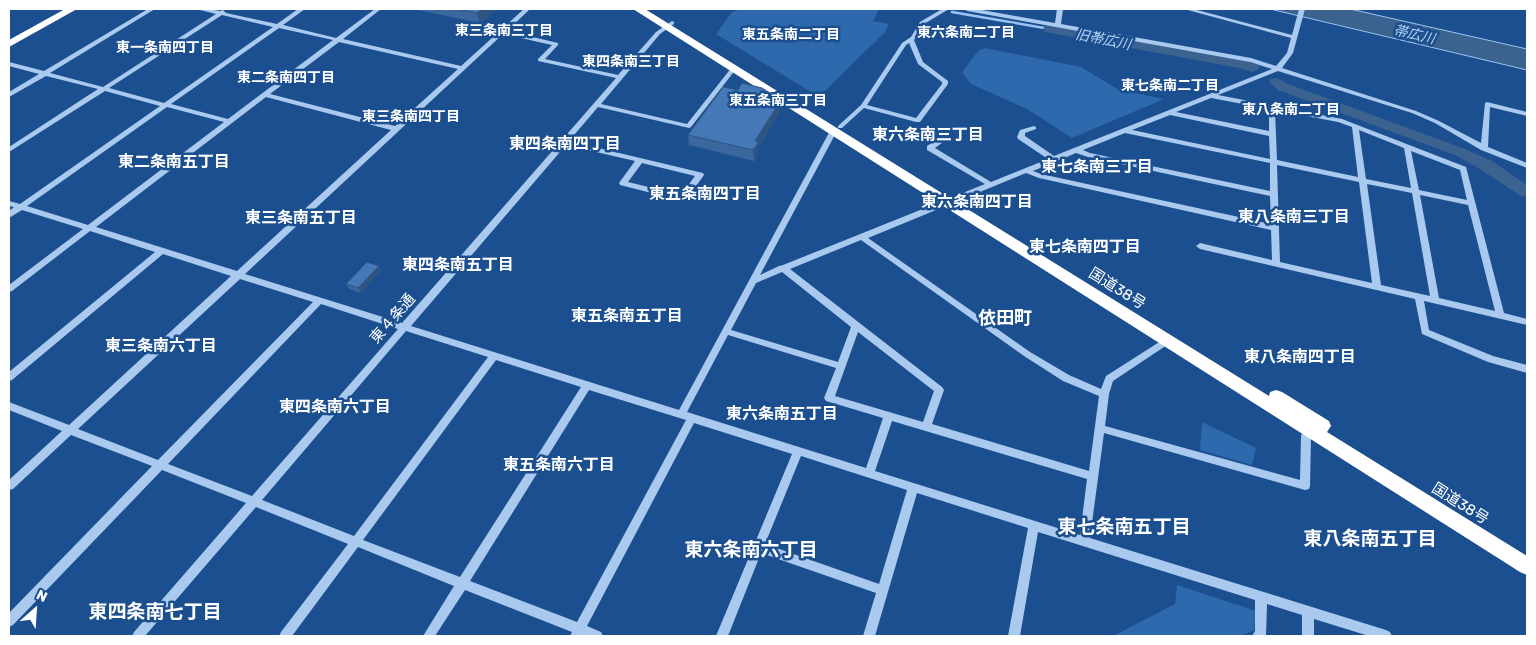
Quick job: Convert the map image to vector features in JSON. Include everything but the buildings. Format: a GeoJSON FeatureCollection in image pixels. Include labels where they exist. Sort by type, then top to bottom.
{"type":"FeatureCollection","features":[{"type":"Feature","properties":{"kind":"highway"},"geometry":{"type":"LineString","coordinates":[[9,44],[72,9]]}},
{"type":"Feature","properties":{"kind":"highway","name":"国道38号"},"geometry":{"type":"LineString","coordinates":[[638,9],[668,24],[1527,554]]}},
{"type":"Feature","properties":{"kind":"highway","name":"国道38号"},"geometry":{"type":"LineString","coordinates":[[649,9],[734,68],[836,129]]}},
{"type":"Feature","properties":{"kind":"highway","name":"国道38号"},"geometry":{"type":"LineString","coordinates":[[951,200],[1167,341],[1527,566]]}},
{"type":"Feature","properties":{"kind":"street"},"geometry":{"type":"LineString","coordinates":[[9,95],[152,9]]}},
{"type":"Feature","properties":{"kind":"street"},"geometry":{"type":"LineString","coordinates":[[202,9],[224,11],[278,26],[463,68]]}},
{"type":"Feature","properties":{"kind":"street"},"geometry":{"type":"LineString","coordinates":[[9,215],[302,9]]}},
{"type":"Feature","properties":{"kind":"street"},"geometry":{"type":"LineString","coordinates":[[9,289],[378,9]]}},
{"type":"Feature","properties":{"kind":"street"},"geometry":{"type":"LineString","coordinates":[[9,486],[528,9]]}},
{"type":"Feature","properties":{"kind":"street"},"geometry":{"type":"LineString","coordinates":[[577,633],[686,416],[725,331],[836,129],[863,106],[904,44],[911,40],[925,19],[946,9]]}},
{"type":"Feature","properties":{"kind":"street"},"geometry":{"type":"LineString","coordinates":[[967,9],[994,11],[1058,26],[1251,60],[1414,112],[1446,126],[1484,148],[1527,166]]}},
{"type":"Feature","properties":{"kind":"street"},"geometry":{"type":"LineString","coordinates":[[1058,26],[1060,9]]}},
{"type":"Feature","properties":{"kind":"street"},"geometry":{"type":"LineString","coordinates":[[1187,9],[1295,36]]}},
{"type":"Feature","properties":{"kind":"street"},"geometry":{"type":"LineString","coordinates":[[754,281],[782,268],[863,238],[951,200],[1055,160],[1277,69],[1290,53],[1302,9]]}},
{"type":"Feature","properties":{"kind":"street"},"geometry":{"type":"LineString","coordinates":[[9,150],[224,11]]}},
{"type":"Feature","properties":{"kind":"street","name":"東４条通"},"geometry":{"type":"LineString","coordinates":[[138,636],[620,77],[668,24]]}},
{"type":"Feature","properties":{"kind":"street"},"geometry":{"type":"LineString","coordinates":[[502,32],[556,44],[540,60],[620,77]]}},
{"type":"Feature","properties":{"kind":"street"},"geometry":{"type":"LineString","coordinates":[[863,106],[918,121],[945,84],[945,81],[920,63],[911,40]]}},
{"type":"Feature","properties":{"kind":"street"},"geometry":{"type":"LineString","coordinates":[[9,64],[230,122]]}},
{"type":"Feature","properties":{"kind":"street"},"geometry":{"type":"LineString","coordinates":[[596,105],[689,126],[734,68]]}},
{"type":"Feature","properties":{"kind":"street"},"geometry":{"type":"LineString","coordinates":[[264,96],[397,129]]}},
{"type":"Feature","properties":{"kind":"street"},"geometry":{"type":"LineString","coordinates":[[1211,96],[1340,120],[1462,169],[1500,315]]}},
{"type":"Feature","properties":{"kind":"street"},"geometry":{"type":"LineString","coordinates":[[1484,148],[1487,104],[1527,114]]}},
{"type":"Feature","properties":{"kind":"street"},"geometry":{"type":"LineString","coordinates":[[1272,108],[1276,264]]}},
{"type":"Feature","properties":{"kind":"street"},"geometry":{"type":"LineString","coordinates":[[1170,113],[1272,134]]}},
{"type":"Feature","properties":{"kind":"street"},"geometry":{"type":"LineString","coordinates":[[1355,126],[1377,287]]}},
{"type":"Feature","properties":{"kind":"street"},"geometry":{"type":"LineString","coordinates":[[1034,128],[1022,132],[1022,137],[1055,160]]}},
{"type":"Feature","properties":{"kind":"street"},"geometry":{"type":"LineString","coordinates":[[1125,131],[1471,203]]}},
{"type":"Feature","properties":{"kind":"street"},"geometry":{"type":"LineString","coordinates":[[942,140],[930,148],[991,185]]}},
{"type":"Feature","properties":{"kind":"street"},"geometry":{"type":"LineString","coordinates":[[564,142],[674,168],[700,175],[683,198],[622,183],[640,160]]}},
{"type":"Feature","properties":{"kind":"street"},"geometry":{"type":"LineString","coordinates":[[1407,147],[1435,300]]}},
{"type":"Feature","properties":{"kind":"street"},"geometry":{"type":"LineString","coordinates":[[1078,150],[1088,155],[1274,194]]}},
{"type":"Feature","properties":{"kind":"street"},"geometry":{"type":"LineString","coordinates":[[1027,171],[1038,176],[1275,228]]}},
{"type":"Feature","properties":{"kind":"street"},"geometry":{"type":"LineString","coordinates":[[9,203],[1386,636]]}},
{"type":"Feature","properties":{"kind":"street"},"geometry":{"type":"LineString","coordinates":[[863,238],[1027,354],[1066,378],[1104,394]]}},
{"type":"Feature","properties":{"kind":"street"},"geometry":{"type":"LineString","coordinates":[[1200,246],[1527,322]]}},
{"type":"Feature","properties":{"kind":"street"},"geometry":{"type":"LineString","coordinates":[[9,377],[162,250]]}},
{"type":"Feature","properties":{"kind":"street"},"geometry":{"type":"LineString","coordinates":[[782,268],[939,390],[926,427]]}},
{"type":"Feature","properties":{"kind":"street"},"geometry":{"type":"LineString","coordinates":[[1420,297],[1426,332],[1491,360],[1527,369]]}},
{"type":"Feature","properties":{"kind":"street"},"geometry":{"type":"LineString","coordinates":[[9,620],[320,300]]}},
{"type":"Feature","properties":{"kind":"street"},"geometry":{"type":"LineString","coordinates":[[856,326],[828,398],[1092,476]]}},
{"type":"Feature","properties":{"kind":"street"},"geometry":{"type":"LineString","coordinates":[[725,331],[841,366]]}},
{"type":"Feature","properties":{"kind":"street"},"geometry":{"type":"LineString","coordinates":[[1084,542],[1104,394],[1109,379],[1167,341]]}},
{"type":"Feature","properties":{"kind":"street"},"geometry":{"type":"LineString","coordinates":[[285,636],[495,355]]}},
{"type":"Feature","properties":{"kind":"street"},"geometry":{"type":"LineString","coordinates":[[429,636],[588,384]]}},
{"type":"Feature","properties":{"kind":"street"},"geometry":{"type":"LineString","coordinates":[[9,406],[253,503],[355,541],[577,633],[597,636]]}},
{"type":"Feature","properties":{"kind":"street"},"geometry":{"type":"LineString","coordinates":[[869,473],[889,416]]}},
{"type":"Feature","properties":{"kind":"street"},"geometry":{"type":"LineString","coordinates":[[1100,428],[1305,486],[1306,435],[1310,431]]}},
{"type":"Feature","properties":{"kind":"street"},"geometry":{"type":"LineString","coordinates":[[722,636],[798,451]]}},
{"type":"Feature","properties":{"kind":"street"},"geometry":{"type":"LineString","coordinates":[[869,636],[913,488]]}},
{"type":"Feature","properties":{"kind":"street"},"geometry":{"type":"LineString","coordinates":[[1014,636],[1034,526]]}},
{"type":"Feature","properties":{"kind":"street"},"geometry":{"type":"LineString","coordinates":[[758,547],[882,590]]}},
{"type":"Feature","properties":{"kind":"street"},"geometry":{"type":"LineString","coordinates":[[1258,636],[1261,635],[1261,597]]}},
{"type":"Feature","properties":{"kind":"street"},"geometry":{"type":"LineString","coordinates":[[1308,612],[1308,636]]}},
{"type":"Feature","properties":{"kind":"shaded area"},"geometry":{"type":"Polygon","coordinates":[[[742,9],[879,9],[873,21],[889,24],[885,32],[819,97],[716,34],[732,12],[742,9]]]}},
{"type":"Feature","properties":{"kind":"shaded area"},"geometry":{"type":"Polygon","coordinates":[[[985,48],[1081,67],[1119,90],[1164,99],[1072,138],[1027,109],[971,84],[962,72],[978,51],[985,48]]]}},
{"type":"Feature","properties":{"kind":"shaded area"},"geometry":{"type":"Polygon","coordinates":[[[1202,422],[1256,448],[1252,465],[1200,450],[1202,422]]]}},
{"type":"Feature","properties":{"kind":"shaded area"},"geometry":{"type":"Polygon","coordinates":[[[1177,585],[1256,611],[1254,630],[1241,636],[1113,636],[1175,604],[1177,585]]]}},
{"type":"Feature","properties":{"kind":"water","name":"帯広川"},"geometry":{"type":"Polygon","coordinates":[[[1270,9],[1350,9],[1527,49],[1527,70],[1270,9]]]}},
{"type":"Feature","properties":{"kind":"waterway","name":"旧帯広川"},"geometry":{"type":"LineString","coordinates":[[952,12],[1050,29]]}},
{"type":"Feature","properties":{"kind":"waterway","name":"旧帯広川"},"geometry":{"type":"LineString","coordinates":[[1050,29],[1242,64],[1253,68]]}},
{"type":"Feature","properties":{"kind":"waterway","name":"旧帯広川"},"geometry":{"type":"LineString","coordinates":[[1276,82],[1283,87],[1460,152],[1486,165],[1527,192]]}},
{"type":"Feature","properties":{"kind":"district","name":"東三条南三丁目"},"geometry":{"type":"Point","coordinates":[504,31]}},
{"type":"Feature","properties":{"kind":"district","name":"東六条南二丁目"},"geometry":{"type":"Point","coordinates":[966,33]}},
{"type":"Feature","properties":{"kind":"district","name":"東五条南二丁目"},"geometry":{"type":"Point","coordinates":[791,35]}},
{"type":"Feature","properties":{"kind":"district","name":"東一条南四丁目"},"geometry":{"type":"Point","coordinates":[165,48]}},
{"type":"Feature","properties":{"kind":"district","name":"東四条南三丁目"},"geometry":{"type":"Point","coordinates":[631,62]}},
{"type":"Feature","properties":{"kind":"district","name":"東二条南四丁目"},"geometry":{"type":"Point","coordinates":[286,78]}},
{"type":"Feature","properties":{"kind":"district","name":"東七条南二丁目"},"geometry":{"type":"Point","coordinates":[1170,86]}},
{"type":"Feature","properties":{"kind":"district","name":"東五条南三丁目"},"geometry":{"type":"Point","coordinates":[778,101]}},
{"type":"Feature","properties":{"kind":"district","name":"東八条南二丁目"},"geometry":{"type":"Point","coordinates":[1291,110]}},
{"type":"Feature","properties":{"kind":"district","name":"東三条南四丁目"},"geometry":{"type":"Point","coordinates":[411,117]}},
{"type":"Feature","properties":{"kind":"district","name":"東六条南三丁目"},"geometry":{"type":"Point","coordinates":[928,135]}},
{"type":"Feature","properties":{"kind":"district","name":"東四条南四丁目"},"geometry":{"type":"Point","coordinates":[565,144]}},
{"type":"Feature","properties":{"kind":"district","name":"東二条南五丁目"},"geometry":{"type":"Point","coordinates":[174,162]}},
{"type":"Feature","properties":{"kind":"district","name":"東七条南三丁目"},"geometry":{"type":"Point","coordinates":[1097,167]}},
{"type":"Feature","properties":{"kind":"district","name":"東五条南四丁目"},"geometry":{"type":"Point","coordinates":[705,194]}},
{"type":"Feature","properties":{"kind":"district","name":"東六条南四丁目"},"geometry":{"type":"Point","coordinates":[977,202]}},
{"type":"Feature","properties":{"kind":"district","name":"東八条南三丁目"},"geometry":{"type":"Point","coordinates":[1294,217]}},
{"type":"Feature","properties":{"kind":"district","name":"東三条南五丁目"},"geometry":{"type":"Point","coordinates":[301,218]}},
{"type":"Feature","properties":{"kind":"district","name":"東七条南四丁目"},"geometry":{"type":"Point","coordinates":[1085,247]}},
{"type":"Feature","properties":{"kind":"district","name":"東四条南五丁目"},"geometry":{"type":"Point","coordinates":[458,265]}},
{"type":"Feature","properties":{"kind":"district","name":"東五条南五丁目"},"geometry":{"type":"Point","coordinates":[627,316]}},
{"type":"Feature","properties":{"kind":"district","name":"依田町"},"geometry":{"type":"Point","coordinates":[1005,319]}},
{"type":"Feature","properties":{"kind":"district","name":"東三条南六丁目"},"geometry":{"type":"Point","coordinates":[161,346]}},
{"type":"Feature","properties":{"kind":"district","name":"東八条南四丁目"},"geometry":{"type":"Point","coordinates":[1300,357]}},
{"type":"Feature","properties":{"kind":"district","name":"東四条南六丁目"},"geometry":{"type":"Point","coordinates":[335,407]}},
{"type":"Feature","properties":{"kind":"district","name":"東六条南五丁目"},"geometry":{"type":"Point","coordinates":[782,414]}},
{"type":"Feature","properties":{"kind":"district","name":"東五条南六丁目"},"geometry":{"type":"Point","coordinates":[559,465]}},
{"type":"Feature","properties":{"kind":"district","name":"東七条南五丁目"},"geometry":{"type":"Point","coordinates":[1124,528]}},
{"type":"Feature","properties":{"kind":"district","name":"東八条南五丁目"},"geometry":{"type":"Point","coordinates":[1370,540]}},
{"type":"Feature","properties":{"kind":"district","name":"東六条南六丁目"},"geometry":{"type":"Point","coordinates":[751,551]}},
{"type":"Feature","properties":{"kind":"district","name":"東四条南七丁目"},"geometry":{"type":"Point","coordinates":[155,613]}}]}
